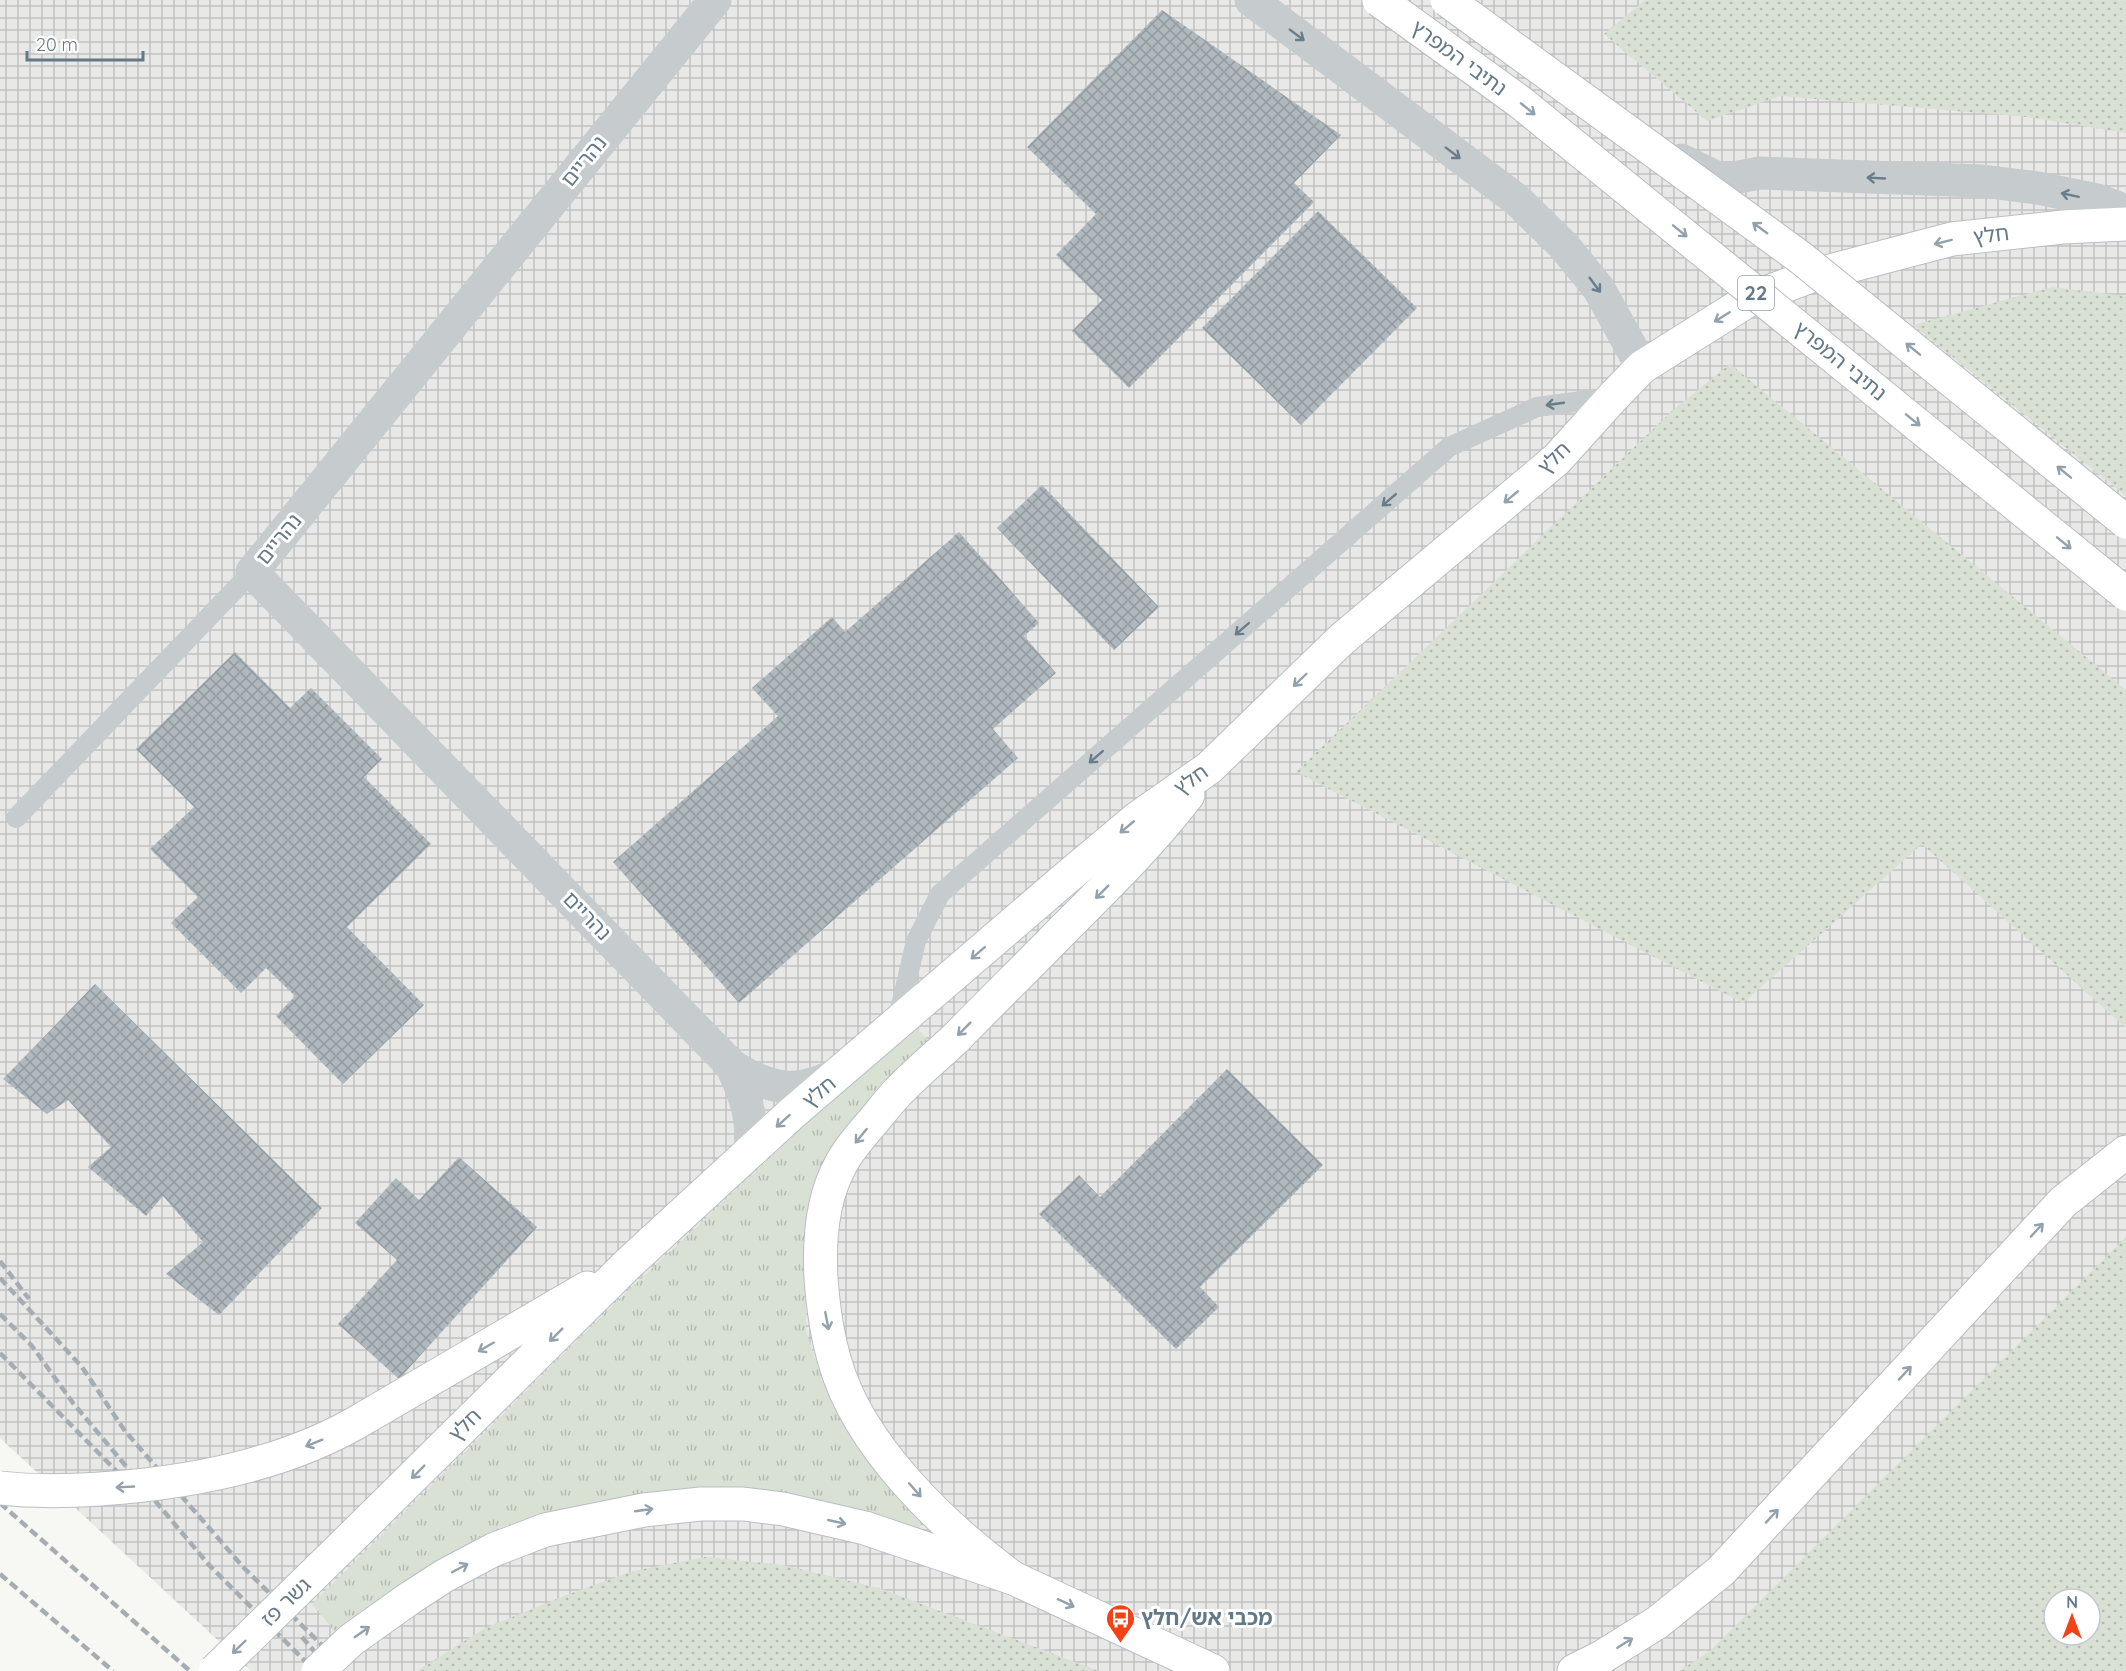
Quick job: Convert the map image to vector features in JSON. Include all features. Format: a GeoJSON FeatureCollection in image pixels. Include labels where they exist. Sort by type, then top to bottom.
{"type":"FeatureCollection","features":[{"type":"Feature","properties":{"kind":"main road","name":"נתיבי המפרץ"},"geometry":{"type":"LineString","coordinates":[[1379,0],[1529,109],[2126,594]]}},
{"type":"Feature","properties":{"kind":"main road","name":"נתיבי המפרץ"},"geometry":{"type":"LineString","coordinates":[[1447,0],[1801,258],[2126,522]]}},
{"type":"Feature","properties":{"kind":"main road","name":"חלץ"},"geometry":{"type":"LineString","coordinates":[[356,1533],[628,1264],[749,1153],[897,1023],[1139,818],[1209,768],[1342,639],[1557,459],[1642,367],[1752,298],[1811,276],[1952,239],[2063,227],[2126,224]]}},
{"type":"Feature","properties":{"kind":"main road"},"geometry":{"type":"LineString","coordinates":[[1013,1578],[977,1551],[932,1509],[885,1455],[856,1412],[835,1363],[823,1304],[820,1255],[823,1222],[831,1186],[840,1165],[857,1141],[899,1091],[954,1039],[1157,835],[1209,768]]}},
{"type":"Feature","properties":{"kind":"main road"},"geometry":{"type":"LineString","coordinates":[[1574,1671],[1602,1657],[1658,1622],[1721,1571],[2063,1202],[2126,1152]]}},
{"type":"Feature","properties":{"kind":"main road"},"geometry":{"type":"LineString","coordinates":[[0,1488],[59,1491],[143,1486],[232,1471],[308,1446],[366,1417],[628,1264]]}},
{"type":"Feature","properties":{"kind":"main road"},"geometry":{"type":"LineString","coordinates":[[318,1671],[351,1640],[410,1598],[444,1576],[493,1550],[544,1530],[644,1510],[701,1503],[743,1504],[783,1509],[865,1528],[1013,1578],[1214,1671]]}},
{"type":"Feature","properties":{"kind":"main road","name":"גשר פז"},"geometry":{"type":"LineString","coordinates":[[215,1671],[356,1533]]}},
{"type":"Feature","properties":{"kind":"street","name":"נהריים"},"geometry":{"type":"LineString","coordinates":[[715,0],[252,572],[731,1065]]}},
{"type":"Feature","properties":{"kind":"street"},"geometry":{"type":"LineString","coordinates":[[1251,0],[1517,200],[1564,246],[1599,289],[1642,367]]}},
{"type":"Feature","properties":{"kind":"street"},"geometry":{"type":"LineString","coordinates":[[1459,0],[1671,154],[1722,180],[1760,173],[1982,181],[2038,188],[2097,200],[2126,211]]}},
{"type":"Feature","properties":{"kind":"street"},"geometry":{"type":"LineString","coordinates":[[731,1065],[748,1076],[778,1087],[809,1085],[828,1079],[846,1068]]}},
{"type":"Feature","properties":{"kind":"street"},"geometry":{"type":"LineString","coordinates":[[731,1065],[747,1100],[750,1113],[749,1153]]}},
{"type":"Feature","properties":{"kind":"lane"},"geometry":{"type":"LineString","coordinates":[[897,1023],[916,941],[940,894],[1449,447],[1537,407],[1613,397]]}},
{"type":"Feature","properties":{"kind":"lane"},"geometry":{"type":"LineString","coordinates":[[16,818],[252,572]]}},
{"type":"Feature","properties":{"kind":"shaded area"},"geometry":{"type":"Polygon","coordinates":[[[0,0],[2126,0],[2126,1671],[251,1671],[0,1438],[0,0]]]}},
{"type":"Feature","properties":{"kind":"green space"},"geometry":{"type":"Polygon","coordinates":[[[1645,0],[2126,0],[2126,133],[2027,117],[1781,96],[1707,121],[1604,34],[1645,0]]]}},
{"type":"Feature","properties":{"kind":"green space"},"geometry":{"type":"Polygon","coordinates":[[[2052,287],[2126,296],[2126,496],[1913,325],[2052,287]]]}},
{"type":"Feature","properties":{"kind":"green space"},"geometry":{"type":"Polygon","coordinates":[[[1730,364],[2126,690],[2126,1028],[1922,844],[1743,1003],[1296,772],[1673,410],[1730,364]]]}},
{"type":"Feature","properties":{"kind":"green space"},"geometry":{"type":"Polygon","coordinates":[[[913,1024],[929,1041],[862,1117],[806,1273],[806,1331],[822,1377],[842,1421],[925,1523],[914,1530],[836,1504],[756,1490],[688,1488],[623,1497],[540,1515],[512,1523],[484,1535],[407,1580],[334,1631],[312,1604],[615,1303],[913,1024]]]}},
{"type":"Feature","properties":{"kind":"green space"},"geometry":{"type":"Polygon","coordinates":[[[2126,1237],[2126,1671],[1679,1671],[1710,1651],[2126,1237]]]}},
{"type":"Feature","properties":{"kind":"green space"},"geometry":{"type":"Polygon","coordinates":[[[705,1557],[783,1565],[879,1588],[1099,1671],[417,1671],[485,1628],[569,1594],[633,1571],[705,1557]]]}},
{"type":"Feature","properties":{"kind":"building"},"geometry":{"type":"Polygon","coordinates":[[[1162,10],[1341,135],[1294,183],[1314,202],[1129,388],[1072,331],[1102,300],[1056,255],[1096,214],[1027,147],[1162,10]]]}},
{"type":"Feature","properties":{"kind":"building"},"geometry":{"type":"Polygon","coordinates":[[[1318,211],[1417,308],[1301,425],[1202,328],[1318,211]]]}},
{"type":"Feature","properties":{"kind":"building"},"geometry":{"type":"Polygon","coordinates":[[[1042,485],[1159,607],[1114,650],[997,528],[1042,485]]]}},
{"type":"Feature","properties":{"kind":"building"},"geometry":{"type":"Polygon","coordinates":[[[959,532],[1039,623],[1024,636],[1056,673],[993,729],[1018,758],[739,1003],[613,862],[778,716],[752,688],[832,617],[845,632],[959,532]]]}},
{"type":"Feature","properties":{"kind":"building"},"geometry":{"type":"Polygon","coordinates":[[[235,652],[290,708],[311,688],[382,759],[364,777],[431,844],[347,927],[424,1005],[343,1084],[276,1016],[295,996],[266,968],[241,993],[171,923],[198,897],[150,849],[194,807],[136,749],[235,652]]]}},
{"type":"Feature","properties":{"kind":"building"},"geometry":{"type":"Polygon","coordinates":[[[95,984],[322,1208],[219,1315],[166,1274],[203,1242],[163,1196],[146,1216],[88,1167],[111,1147],[68,1100],[47,1114],[3,1079],[95,984]]]}},
{"type":"Feature","properties":{"kind":"building"},"geometry":{"type":"Polygon","coordinates":[[[1227,1069],[1323,1165],[1200,1287],[1219,1307],[1176,1349],[1039,1214],[1079,1175],[1100,1197],[1227,1069]]]}},
{"type":"Feature","properties":{"kind":"building"},"geometry":{"type":"Polygon","coordinates":[[[459,1157],[537,1227],[399,1379],[338,1324],[397,1260],[355,1223],[396,1178],[419,1200],[459,1157]]]}},
{"type":"Feature","properties":{"kind":"railway"},"geometry":{"type":"LineString","coordinates":[[0,1261],[29,1299]]}},
{"type":"Feature","properties":{"kind":"railway"},"geometry":{"type":"LineString","coordinates":[[0,1278],[82,1367],[125,1431],[244,1568],[348,1671]]}},
{"type":"Feature","properties":{"kind":"railway"},"geometry":{"type":"LineString","coordinates":[[0,1314],[32,1346],[73,1403],[209,1565],[315,1671]]}},
{"type":"Feature","properties":{"kind":"railway"},"geometry":{"type":"LineString","coordinates":[[0,1353],[141,1496]]}},
{"type":"Feature","properties":{"kind":"railway"},"geometry":{"type":"LineString","coordinates":[[0,1503],[190,1671]]}},
{"type":"Feature","properties":{"kind":"railway"},"geometry":{"type":"LineString","coordinates":[[0,1574],[113,1671]]}},
{"type":"Feature","properties":{"kind":"railway"},"geometry":{"type":"LineString","coordinates":[[302,1637],[331,1671]]}},
{"type":"Feature","properties":{"kind":"place","name":"מכבי אש/חלץ"},"geometry":{"type":"Point","coordinates":[1120,1644]}}]}
